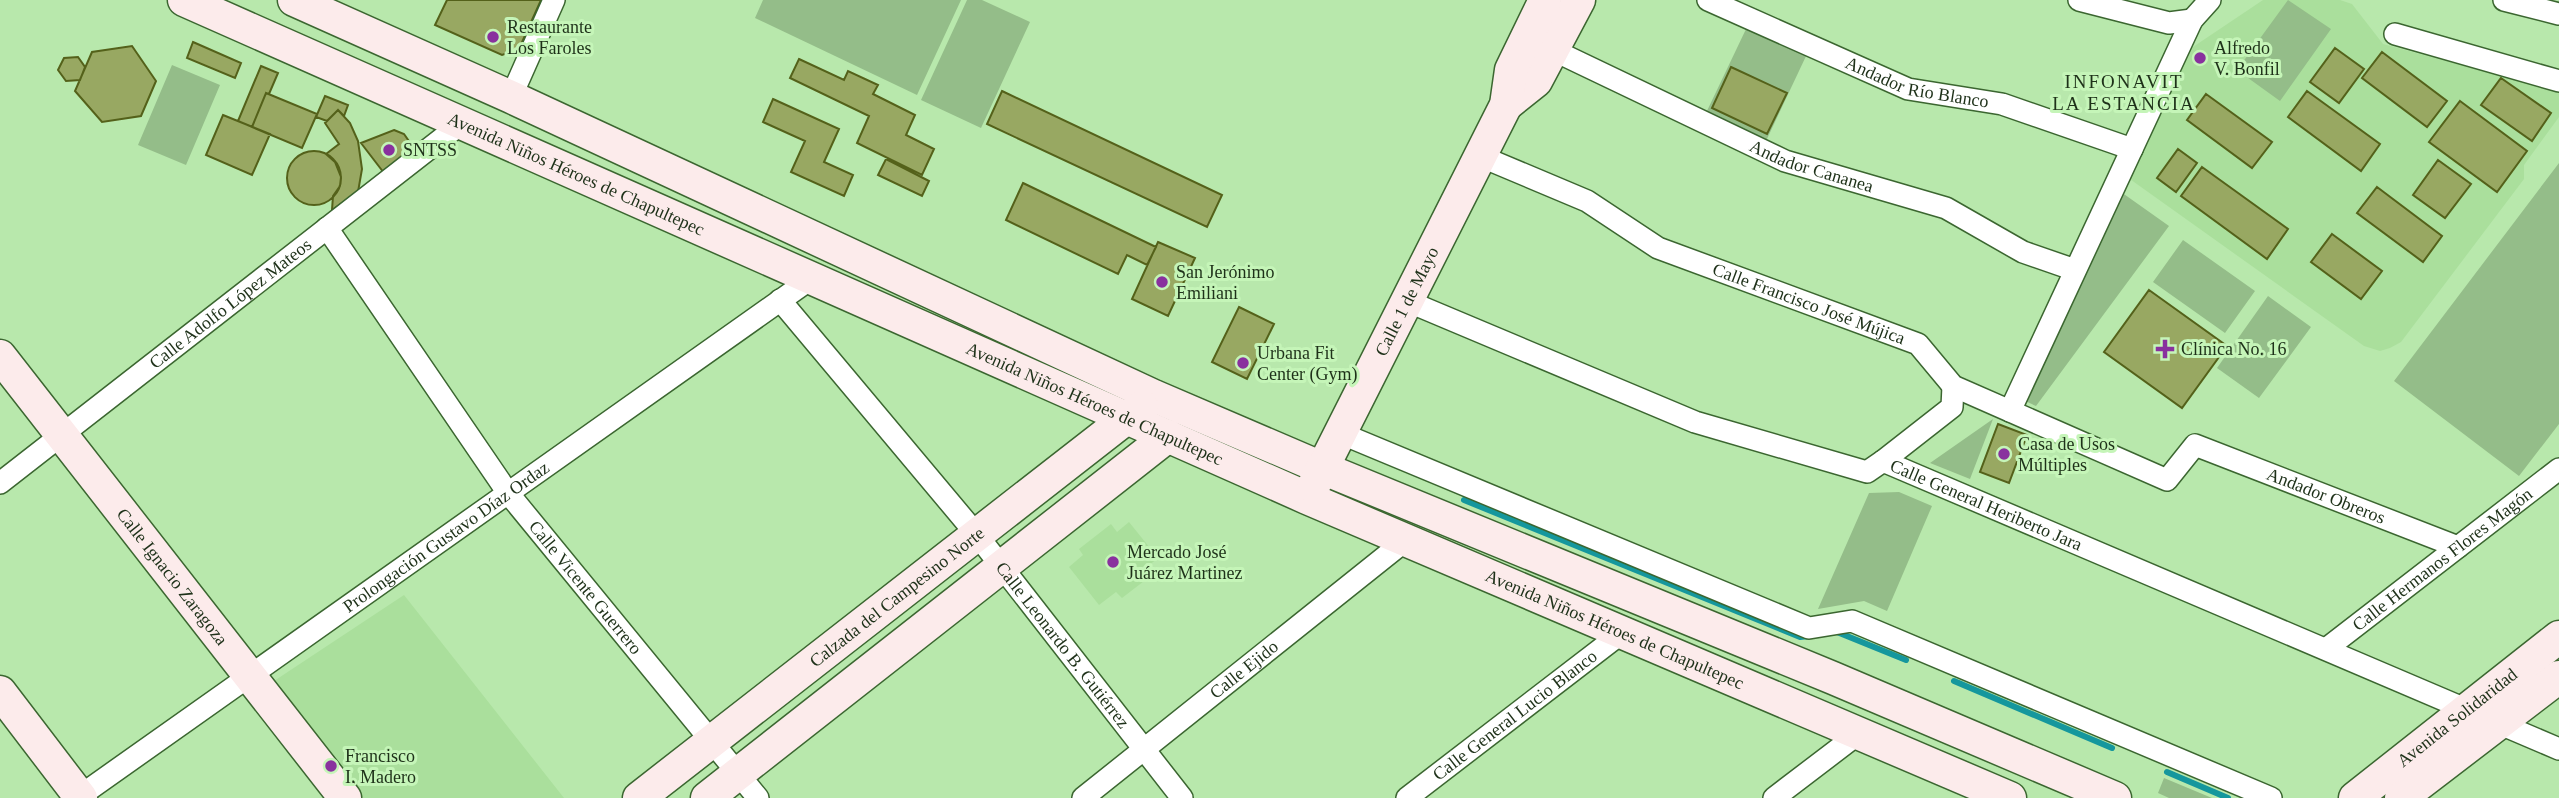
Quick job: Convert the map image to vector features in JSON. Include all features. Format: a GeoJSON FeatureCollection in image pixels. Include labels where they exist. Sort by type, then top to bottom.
{"type":"FeatureCollection","features":[{"type":"Feature","properties":{"kind":"main road","name":"Avenida Niños Héroes de Chapultepec"},"geometry":{"type":"LineString","coordinates":[[184,0],[1307,498],[1623,632],[1985,792],[2010,798]]}},
{"type":"Feature","properties":{"kind":"main road","name":"Avenida Niños Héroes de Chapultepec"},"geometry":{"type":"LineString","coordinates":[[293,0],[511,97],[1154,396],[2115,798]]}},
{"type":"Feature","properties":{"kind":"main road","name":"Calle 1 de Mayo"},"geometry":{"type":"LineString","coordinates":[[1307,498],[1506,104],[1511,70],[1545,0]]}},
{"type":"Feature","properties":{"kind":"main road","name":"Calle 1 de Mayo"},"geometry":{"type":"LineString","coordinates":[[1506,104],[1536,81],[1579,0]]}},
{"type":"Feature","properties":{"kind":"main road","name":"Calle Ignacio Zaragoza"},"geometry":{"type":"LineString","coordinates":[[0,356],[345,798]]}},
{"type":"Feature","properties":{"kind":"main road","name":"Calzada del Campesino Norte"},"geometry":{"type":"LineString","coordinates":[[639,798],[1154,396]]}},
{"type":"Feature","properties":{"kind":"main road"},"geometry":{"type":"LineString","coordinates":[[708,798],[1168,436]]}},
{"type":"Feature","properties":{"kind":"main road","name":"Avenida Solidaridad"},"geometry":{"type":"LineString","coordinates":[[2355,798],[2559,637]]}},
{"type":"Feature","properties":{"kind":"main road"},"geometry":{"type":"LineString","coordinates":[[841,642],[866,674]]}},
{"type":"Feature","properties":{"kind":"main road","name":"Avenida Solidaridad"},"geometry":{"type":"LineString","coordinates":[[2401,798],[2559,677]]}},
{"type":"Feature","properties":{"kind":"main road"},"geometry":{"type":"LineString","coordinates":[[779,690],[804,722]]}},
{"type":"Feature","properties":{"kind":"main road"},"geometry":{"type":"LineString","coordinates":[[0,691],[79,797]]}},
{"type":"Feature","properties":{"kind":"street"},"geometry":{"type":"LineString","coordinates":[[511,97],[554,0]]}},
{"type":"Feature","properties":{"kind":"street","name":"Andador Río Blanco"},"geometry":{"type":"LineString","coordinates":[[1709,0],[1908,89],[2002,104],[2132,149]]}},
{"type":"Feature","properties":{"kind":"street"},"geometry":{"type":"LineString","coordinates":[[2079,0],[2169,23],[2192,20]]}},
{"type":"Feature","properties":{"kind":"street"},"geometry":{"type":"LineString","coordinates":[[2010,411],[2192,20],[2210,0]]}},
{"type":"Feature","properties":{"kind":"street"},"geometry":{"type":"LineString","coordinates":[[2504,0],[2559,14]]}},
{"type":"Feature","properties":{"kind":"street"},"geometry":{"type":"LineString","coordinates":[[2395,34],[2559,80]]}},
{"type":"Feature","properties":{"kind":"street","name":"Andador Cananea"},"geometry":{"type":"LineString","coordinates":[[1553,50],[1785,161],[1947,208],[2024,252],[2075,270]]}},
{"type":"Feature","properties":{"kind":"street","name":"Calle Adolfo López Mateos"},"geometry":{"type":"LineString","coordinates":[[0,483],[462,123]]}},
{"type":"Feature","properties":{"kind":"street","name":"Calle Francisco José Mújica"},"geometry":{"type":"LineString","coordinates":[[1480,156],[1587,201],[1658,248],[1919,344],[1953,386],[2167,480],[2195,445]]}},
{"type":"Feature","properties":{"kind":"street","name":"Calle Vicente Guerrero"},"geometry":{"type":"LineString","coordinates":[[327,228],[508,493],[758,798]]}},
{"type":"Feature","properties":{"kind":"street","name":"Prolongación Gustavo Díaz Ordaz"},"geometry":{"type":"LineString","coordinates":[[79,797],[812,278]]}},
{"type":"Feature","properties":{"kind":"street","name":"Calle Leonardo B. Gutiérrez"},"geometry":{"type":"LineString","coordinates":[[780,300],[977,536],[1182,798]]}},
{"type":"Feature","properties":{"kind":"street","name":"Calle General Heriberto Jara"},"geometry":{"type":"LineString","coordinates":[[1407,301],[1695,422],[1867,472],[1883,461],[2559,749]]}},
{"type":"Feature","properties":{"kind":"street"},"geometry":{"type":"LineString","coordinates":[[1883,461],[1952,407],[1953,386]]}},
{"type":"Feature","properties":{"kind":"street"},"geometry":{"type":"LineString","coordinates":[[1340,432],[1809,628],[1852,621],[2271,798]]}},
{"type":"Feature","properties":{"kind":"street","name":"Andador Obreros"},"geometry":{"type":"LineString","coordinates":[[2195,445],[2458,547]]}},
{"type":"Feature","properties":{"kind":"street","name":"Calle Hermanos Flores Magón"},"geometry":{"type":"LineString","coordinates":[[2326,649],[2559,469]]}},
{"type":"Feature","properties":{"kind":"street","name":"Calle Ejido"},"geometry":{"type":"LineString","coordinates":[[1083,798],[1406,540]]}},
{"type":"Feature","properties":{"kind":"street","name":"Calle General Lucio Blanco"},"geometry":{"type":"LineString","coordinates":[[1407,798],[1623,632]]}},
{"type":"Feature","properties":{"kind":"street"},"geometry":{"type":"LineString","coordinates":[[1774,798],[1858,734]]}},
{"type":"Feature","properties":{"kind":"shaded area"},"geometry":{"type":"Polygon","coordinates":[[[763,0],[961,0],[917,95],[755,18],[763,0]]]}},
{"type":"Feature","properties":{"kind":"shaded area"},"geometry":{"type":"Polygon","coordinates":[[[967,0],[982,0],[1030,22],[981,128],[921,100],[967,0]]]}},
{"type":"Feature","properties":{"kind":"shaded area"},"geometry":{"type":"Polygon","coordinates":[[[2263,0],[2340,0],[2352,4],[2383,44],[2559,92],[2559,117],[2524,165],[2524,179],[2401,342],[2390,348],[2380,351],[2364,346],[2127,177],[2187,51],[2263,0]]]}},
{"type":"Feature","properties":{"kind":"shaded area"},"geometry":{"type":"Polygon","coordinates":[[[2288,0],[2331,29],[2280,101],[2237,70],[2288,0]]]}},
{"type":"Feature","properties":{"kind":"shaded area"},"geometry":{"type":"Polygon","coordinates":[[[1747,27],[1807,54],[1766,141],[1706,113],[1747,27]]]}},
{"type":"Feature","properties":{"kind":"shaded area"},"geometry":{"type":"Polygon","coordinates":[[[172,65],[220,85],[186,165],[138,145],[172,65]]]}},
{"type":"Feature","properties":{"kind":"shaded area"},"geometry":{"type":"Polygon","coordinates":[[[2559,163],[2559,424],[2519,476],[2394,381],[2559,163]]]}},
{"type":"Feature","properties":{"kind":"shaded area"},"geometry":{"type":"Polygon","coordinates":[[[2121,192],[2169,226],[2036,406],[2023,400],[2121,192]]]}},
{"type":"Feature","properties":{"kind":"shaded area"},"geometry":{"type":"Polygon","coordinates":[[[2183,240],[2255,291],[2225,333],[2153,282],[2183,240]]]}},
{"type":"Feature","properties":{"kind":"shaded area"},"geometry":{"type":"Polygon","coordinates":[[[2268,296],[2311,327],[2259,398],[2217,368],[2268,296]]]}},
{"type":"Feature","properties":{"kind":"shaded area"},"geometry":{"type":"Polygon","coordinates":[[[1993,419],[1970,479],[1930,463],[1993,419]]]}},
{"type":"Feature","properties":{"kind":"shaded area"},"geometry":{"type":"Polygon","coordinates":[[[1899,492],[1932,506],[1887,611],[1864,601],[1818,609],[1869,493],[1899,492]]]}},
{"type":"Feature","properties":{"kind":"shaded area","name":"Mercado José Juárez Martinez"},"geometry":{"type":"Polygon","coordinates":[[[1129,522],[1158,558],[1143,570],[1148,578],[1122,598],[1116,592],[1099,605],[1069,567],[1083,555],[1079,549],[1111,524],[1117,532],[1129,522]]]}},
{"type":"Feature","properties":{"kind":"shaded area"},"geometry":{"type":"Polygon","coordinates":[[[404,595],[564,798],[359,798],[271,683],[404,595]]]}},
{"type":"Feature","properties":{"kind":"shaded area"},"geometry":{"type":"Polygon","coordinates":[[[2164,778],[2212,798],[2169,798],[2158,793],[2164,778]]]}},
{"type":"Feature","properties":{"kind":"building","name":"Restaurante Los Faroles"},"geometry":{"type":"Polygon","coordinates":[[[447,0],[541,0],[519,49],[502,55],[435,25],[447,0]]]}},
{"type":"Feature","properties":{"kind":"building"},"geometry":{"type":"Polygon","coordinates":[[[193,42],[241,63],[235,78],[187,58],[193,42]]]}},
{"type":"Feature","properties":{"kind":"building"},"geometry":{"type":"Polygon","coordinates":[[[132,46],[156,81],[141,116],[102,122],[75,91],[92,52],[132,46]]]}},
{"type":"Feature","properties":{"kind":"building"},"geometry":{"type":"Polygon","coordinates":[[[2335,48],[2364,69],[2339,103],[2310,82],[2335,48]]]}},
{"type":"Feature","properties":{"kind":"building"},"geometry":{"type":"Polygon","coordinates":[[[2382,52],[2447,101],[2427,127],[2362,78],[2382,52]]]}},
{"type":"Feature","properties":{"kind":"building"},"geometry":{"type":"Polygon","coordinates":[[[78,57],[85,67],[80,80],[66,81],[58,70],[64,58],[78,57]]]}},
{"type":"Feature","properties":{"kind":"building"},"geometry":{"type":"Polygon","coordinates":[[[799,59],[844,80],[848,71],[878,85],[873,94],[915,115],[906,135],[934,149],[922,175],[857,143],[869,116],[790,78],[799,59]]]}},
{"type":"Feature","properties":{"kind":"building"},"geometry":{"type":"Polygon","coordinates":[[[261,66],[278,73],[269,94],[266,93],[252,127],[238,121],[261,66]]]}},
{"type":"Feature","properties":{"kind":"building"},"geometry":{"type":"Polygon","coordinates":[[[1731,67],[1787,93],[1767,134],[1712,108],[1731,67]]]}},
{"type":"Feature","properties":{"kind":"building"},"geometry":{"type":"Polygon","coordinates":[[[2501,78],[2551,113],[2532,141],[2481,105],[2501,78]]]}},
{"type":"Feature","properties":{"kind":"building"},"geometry":{"type":"Polygon","coordinates":[[[1002,91],[1222,195],[1207,227],[987,124],[1002,91]]]}},
{"type":"Feature","properties":{"kind":"building"},"geometry":{"type":"Polygon","coordinates":[[[2307,91],[2380,144],[2361,171],[2288,117],[2307,91]]]}},
{"type":"Feature","properties":{"kind":"building"},"geometry":{"type":"Polygon","coordinates":[[[266,93],[317,114],[302,148],[252,127],[266,93]]]}},
{"type":"Feature","properties":{"kind":"building"},"geometry":{"type":"Polygon","coordinates":[[[2206,94],[2272,142],[2252,168],[2187,120],[2206,94]]]}},
{"type":"Feature","properties":{"kind":"building"},"geometry":{"type":"Polygon","coordinates":[[[325,96],[348,105],[344,116],[338,110],[327,121],[316,117],[325,96]]]}},
{"type":"Feature","properties":{"kind":"building"},"geometry":{"type":"Polygon","coordinates":[[[773,99],[839,129],[824,162],[853,175],[844,196],[791,172],[805,141],[763,122],[773,99]]]}},
{"type":"Feature","properties":{"kind":"building"},"geometry":{"type":"Polygon","coordinates":[[[2460,101],[2527,151],[2497,192],[2429,142],[2460,101]]]}},
{"type":"Feature","properties":{"kind":"building"},"geometry":{"type":"Polygon","coordinates":[[[338,110],[350,123],[358,141],[362,169],[358,192],[332,210],[333,196],[340,186],[341,177],[335,162],[326,154],[339,144],[325,123],[338,110]]]}},
{"type":"Feature","properties":{"kind":"building"},"geometry":{"type":"Polygon","coordinates":[[[223,115],[270,134],[252,175],[206,155],[223,115]]]}},
{"type":"Feature","properties":{"kind":"building","name":"SNTSS"},"geometry":{"type":"Polygon","coordinates":[[[394,130],[404,134],[413,147],[411,154],[384,173],[361,143],[394,130]]]}},
{"type":"Feature","properties":{"kind":"building"},"geometry":{"type":"Polygon","coordinates":[[[2178,149],[2197,163],[2176,192],[2157,178],[2178,149]]]}},
{"type":"Feature","properties":{"kind":"building"},"geometry":{"type":"Polygon","coordinates":[[[314,151],[333,159],[341,178],[333,197],[314,205],[295,197],[287,178],[295,159],[314,151]]]}},
{"type":"Feature","properties":{"kind":"building"},"geometry":{"type":"Polygon","coordinates":[[[886,159],[929,181],[922,196],[878,175],[886,159]]]}},
{"type":"Feature","properties":{"kind":"building"},"geometry":{"type":"Polygon","coordinates":[[[2438,160],[2471,184],[2445,218],[2413,195],[2438,160]]]}},
{"type":"Feature","properties":{"kind":"building"},"geometry":{"type":"Polygon","coordinates":[[[2202,167],[2288,229],[2267,259],[2181,196],[2202,167]]]}},
{"type":"Feature","properties":{"kind":"building"},"geometry":{"type":"Polygon","coordinates":[[[1023,183],[1156,247],[1147,265],[1127,255],[1118,274],[1006,220],[1023,183]]]}},
{"type":"Feature","properties":{"kind":"building"},"geometry":{"type":"Polygon","coordinates":[[[2377,187],[2442,236],[2423,262],[2357,213],[2377,187]]]}},
{"type":"Feature","properties":{"kind":"building"},"geometry":{"type":"Polygon","coordinates":[[[2332,234],[2382,271],[2361,299],[2311,262],[2332,234]]]}},
{"type":"Feature","properties":{"kind":"building","name":"San Jerónimo Emiliani"},"geometry":{"type":"Polygon","coordinates":[[[1158,242],[1195,258],[1168,316],[1132,299],[1158,242]]]}},
{"type":"Feature","properties":{"kind":"building","name":"Clínica No. 16"},"geometry":{"type":"Polygon","coordinates":[[[2149,290],[2227,346],[2182,408],[2104,352],[2149,290]]]}},
{"type":"Feature","properties":{"kind":"building"},"geometry":{"type":"Polygon","coordinates":[[[1239,307],[1274,324],[1247,379],[1212,362],[1239,307]]]}},
{"type":"Feature","properties":{"kind":"building","name":"Casa de Usos Múltiples"},"geometry":{"type":"Polygon","coordinates":[[[1998,424],[2027,435],[2009,483],[1980,472],[1998,424]]]}},
{"type":"Feature","properties":{"kind":"waterway"},"geometry":{"type":"LineString","coordinates":[[1464,500],[1800,637],[1809,636]]}},
{"type":"Feature","properties":{"kind":"waterway"},"geometry":{"type":"LineString","coordinates":[[1837,632],[1906,660]]}},
{"type":"Feature","properties":{"kind":"waterway"},"geometry":{"type":"LineString","coordinates":[[1954,681],[2112,748]]}},
{"type":"Feature","properties":{"kind":"waterway"},"geometry":{"type":"LineString","coordinates":[[2167,772],[2228,798]]}},
{"type":"Feature","properties":{"kind":"place","name":"Restaurante Los Faroles"},"geometry":{"type":"Point","coordinates":[493,37]}},
{"type":"Feature","properties":{"kind":"place","name":"Alfredo V. Bonfil"},"geometry":{"type":"Point","coordinates":[2200,58]}},
{"type":"Feature","properties":{"kind":"place","name":"SNTSS"},"geometry":{"type":"Point","coordinates":[389,150]}},
{"type":"Feature","properties":{"kind":"place","name":"San Jerónimo Emiliani"},"geometry":{"type":"Point","coordinates":[1162,282]}},
{"type":"Feature","properties":{"kind":"place","name":"Clínica No. 16"},"geometry":{"type":"Point","coordinates":[2165,349]}},
{"type":"Feature","properties":{"kind":"place","name":"Urbana Fit Center (Gym)"},"geometry":{"type":"Point","coordinates":[1243,363]}},
{"type":"Feature","properties":{"kind":"place","name":"Casa de Usos Múltiples"},"geometry":{"type":"Point","coordinates":[2004,454]}},
{"type":"Feature","properties":{"kind":"place","name":"Mercado José Juárez Martinez"},"geometry":{"type":"Point","coordinates":[1113,562]}},
{"type":"Feature","properties":{"kind":"place","name":"Francisco I. Madero"},"geometry":{"type":"Point","coordinates":[331,766]}},
{"type":"Feature","properties":{"kind":"district","name":"INFONAVIT LA ESTANCIA"},"geometry":{"type":"Point","coordinates":[2124,92]}}]}
